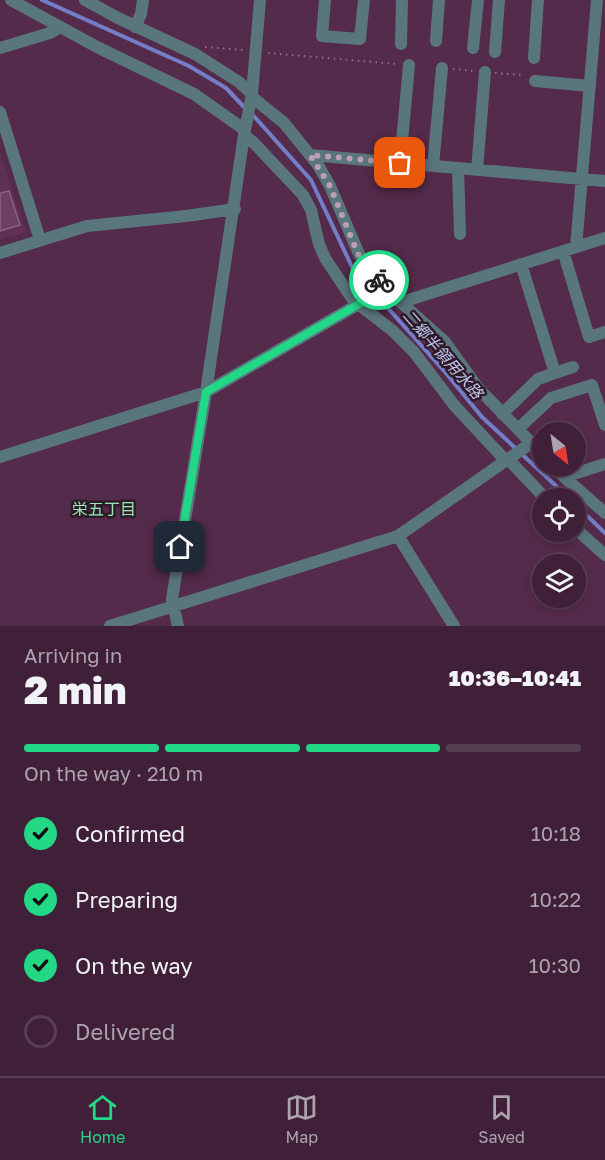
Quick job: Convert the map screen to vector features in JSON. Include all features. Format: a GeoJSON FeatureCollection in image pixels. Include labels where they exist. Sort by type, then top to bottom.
{"type":"FeatureCollection","features":[{"type":"Feature","properties":{"kind":"street"},"geometry":{"type":"LineString","coordinates":[[11,0],[118,58],[194,94],[245,130],[254,143],[303,195],[311,210],[319,244],[331,271],[357,305],[393,331],[407,345],[454,405],[536,488]]}},
{"type":"Feature","properties":{"kind":"street"},"geometry":{"type":"LineString","coordinates":[[85,0],[135,27],[186,49],[230,77],[251,98],[284,123],[310,155],[330,186],[362,259],[387,290],[445,342],[478,388],[531,443],[398,536],[110,626]]}},
{"type":"Feature","properties":{"kind":"street"},"geometry":{"type":"LineString","coordinates":[[135,27],[141,14],[143,0]]}},
{"type":"Feature","properties":{"kind":"street"},"geometry":{"type":"LineString","coordinates":[[178,626],[173,606],[174,587],[235,209],[251,98],[260,0]]}},
{"type":"Feature","properties":{"kind":"street"},"geometry":{"type":"LineString","coordinates":[[325,0],[322,36],[360,39],[364,0]]}},
{"type":"Feature","properties":{"kind":"street"},"geometry":{"type":"LineString","coordinates":[[401,44],[402,0]]}},
{"type":"Feature","properties":{"kind":"street"},"geometry":{"type":"LineString","coordinates":[[436,42],[439,0]]}},
{"type":"Feature","properties":{"kind":"street"},"geometry":{"type":"LineString","coordinates":[[473,48],[478,0]]}},
{"type":"Feature","properties":{"kind":"street"},"geometry":{"type":"LineString","coordinates":[[495,52],[499,0]]}},
{"type":"Feature","properties":{"kind":"street"},"geometry":{"type":"LineString","coordinates":[[534,58],[538,0]]}},
{"type":"Feature","properties":{"kind":"street"},"geometry":{"type":"LineString","coordinates":[[576,247],[597,0]]}},
{"type":"Feature","properties":{"kind":"street"},"geometry":{"type":"LineString","coordinates":[[0,48],[50,33],[60,27]]}},
{"type":"Feature","properties":{"kind":"street"},"geometry":{"type":"LineString","coordinates":[[400,163],[409,65]]}},
{"type":"Feature","properties":{"kind":"street"},"geometry":{"type":"LineString","coordinates":[[433,166],[442,68]]}},
{"type":"Feature","properties":{"kind":"street"},"geometry":{"type":"LineString","coordinates":[[477,170],[485,72]]}},
{"type":"Feature","properties":{"kind":"street"},"geometry":{"type":"LineString","coordinates":[[536,81],[590,86]]}},
{"type":"Feature","properties":{"kind":"street"},"geometry":{"type":"LineString","coordinates":[[0,112],[40,240]]}},
{"type":"Feature","properties":{"kind":"street"},"geometry":{"type":"LineString","coordinates":[[310,155],[605,181]]}},
{"type":"Feature","properties":{"kind":"street"},"geometry":{"type":"LineString","coordinates":[[458,168],[460,234]]}},
{"type":"Feature","properties":{"kind":"street"},"geometry":{"type":"LineString","coordinates":[[0,253],[87,226],[235,209]]}},
{"type":"Feature","properties":{"kind":"street"},"geometry":{"type":"LineString","coordinates":[[402,302],[605,238]]}},
{"type":"Feature","properties":{"kind":"street"},"geometry":{"type":"LineString","coordinates":[[563,251],[589,337],[605,332]]}},
{"type":"Feature","properties":{"kind":"street"},"geometry":{"type":"LineString","coordinates":[[521,264],[555,373]]}},
{"type":"Feature","properties":{"kind":"street"},"geometry":{"type":"LineString","coordinates":[[0,457],[206,392],[387,290]]}},
{"type":"Feature","properties":{"kind":"street"},"geometry":{"type":"LineString","coordinates":[[502,414],[538,378],[573,367]]}},
{"type":"Feature","properties":{"kind":"street"},"geometry":{"type":"LineString","coordinates":[[518,429],[551,398],[592,385],[605,425]]}},
{"type":"Feature","properties":{"kind":"street"},"geometry":{"type":"LineString","coordinates":[[564,477],[605,464]]}},
{"type":"Feature","properties":{"kind":"street"},"geometry":{"type":"LineString","coordinates":[[564,477],[605,513]]}},
{"type":"Feature","properties":{"kind":"street"},"geometry":{"type":"LineString","coordinates":[[398,536],[454,626]]}},
{"type":"Feature","properties":{"kind":"street"},"geometry":{"type":"LineString","coordinates":[[586,539],[605,555]]}},
{"type":"Feature","properties":{"kind":"path"},"geometry":{"type":"LineString","coordinates":[[186,49],[193,45],[250,50]]}},
{"type":"Feature","properties":{"kind":"shaded area"},"geometry":{"type":"Polygon","coordinates":[[[0,153],[26,232],[0,240],[0,153]]]}},
{"type":"Feature","properties":{"kind":"building"},"geometry":{"type":"Polygon","coordinates":[[[9,191],[20,225],[0,231],[0,193],[9,191]]]}},
{"type":"Feature","properties":{"kind":"waterway","name":"二郷半領用水路"},"geometry":{"type":"LineString","coordinates":[[42,0],[189,66],[226,88],[245,108]]}},
{"type":"Feature","properties":{"kind":"waterway","name":"二郷半領用水路"},"geometry":{"type":"LineString","coordinates":[[251,113],[311,180],[353,269],[482,417],[558,488]]}},
{"type":"Feature","properties":{"kind":"waterway","name":"二郷半領用水路"},"geometry":{"type":"LineString","coordinates":[[586,515],[605,533]]}},
{"type":"Feature","properties":{"kind":"way so far"},"geometry":{"type":"LineString","coordinates":[[379,280],[358,254],[330,186],[310,155],[400,163]]}},
{"type":"Feature","properties":{"kind":"district","name":"栄五丁目"},"geometry":{"type":"Point","coordinates":[104,509]}},
{"type":"Feature","properties":{"kind":"route"},"geometry":{"type":"LineString","coordinates":[[180,547],[206,392],[387,290],[379,280]]}}]}
